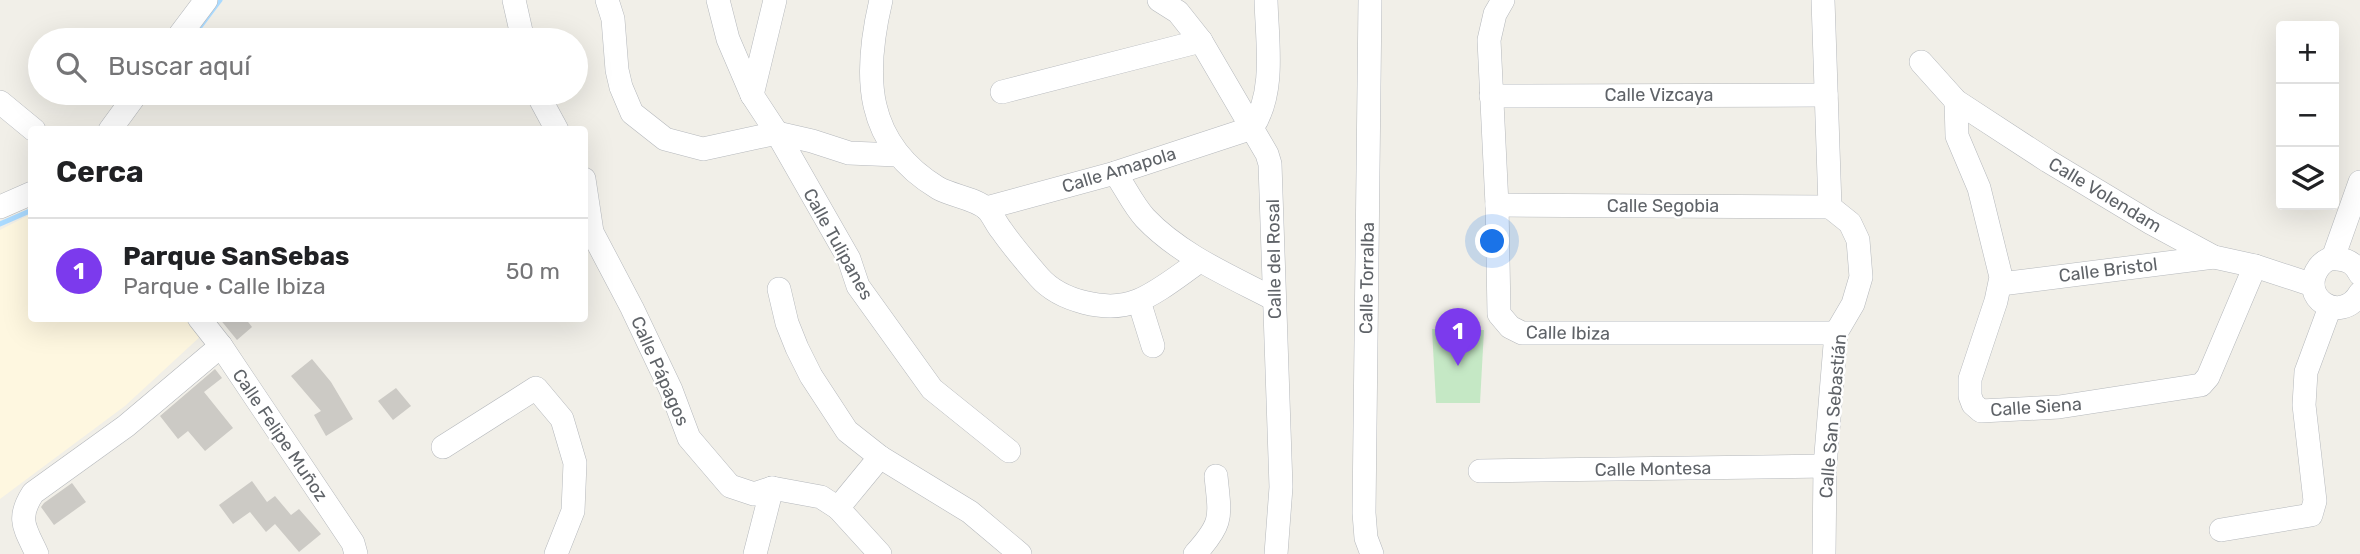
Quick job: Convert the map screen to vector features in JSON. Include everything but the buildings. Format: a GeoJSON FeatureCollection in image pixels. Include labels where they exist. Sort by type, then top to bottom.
{"type":"FeatureCollection","features":[{"type":"Feature","properties":{"kind":"street"},"geometry":{"type":"LineString","coordinates":[[185,28],[206,0]]}},
{"type":"Feature","properties":{"kind":"street"},"geometry":{"type":"LineString","coordinates":[[514,0],[520,28]]}},
{"type":"Feature","properties":{"kind":"street"},"geometry":{"type":"LineString","coordinates":[[607,0],[613,19],[621,87],[632,113],[665,139],[703,149],[777,133],[849,153],[897,155]]}},
{"type":"Feature","properties":{"kind":"street","name":"Calle Tulipanes"},"geometry":{"type":"LineString","coordinates":[[718,0],[728,38],[752,95],[777,133],[849,259],[858,286],[932,389],[1009,451]]}},
{"type":"Feature","properties":{"kind":"street"},"geometry":{"type":"LineString","coordinates":[[752,95],[775,0]]}},
{"type":"Feature","properties":{"kind":"street"},"geometry":{"type":"LineString","coordinates":[[881,0],[872,44],[871,74],[875,108],[884,134],[897,155],[938,188],[986,208],[1002,232],[1042,280],[1074,300],[1108,307],[1139,301],[1200,261]]}},
{"type":"Feature","properties":{"kind":"street","name":"Calle del Rosal"},"geometry":{"type":"LineString","coordinates":[[1159,0],[1178,12],[1201,41],[1267,154],[1272,175],[1281,487],[1276,554]]}},
{"type":"Feature","properties":{"kind":"street"},"geometry":{"type":"LineString","coordinates":[[1252,128],[1263,107],[1266,94],[1266,0]]}},
{"type":"Feature","properties":{"kind":"street","name":"Calle Torralba"},"geometry":{"type":"LineString","coordinates":[[1370,0],[1364,513],[1366,538],[1372,554]]}},
{"type":"Feature","properties":{"kind":"street","name":"Calle Ibiza"},"geometry":{"type":"LineString","coordinates":[[1503,0],[1495,14],[1489,40],[1499,314],[1506,324],[1522,333],[1836,333]]}},
{"type":"Feature","properties":{"kind":"street"},"geometry":{"type":"LineString","coordinates":[[1823,0],[1830,207]]}},
{"type":"Feature","properties":{"kind":"street"},"geometry":{"type":"LineString","coordinates":[[1002,92],[1201,41]]}},
{"type":"Feature","properties":{"kind":"street","name":"Calle Volendam"},"geometry":{"type":"LineString","coordinates":[[1922,62],[1956,101],[2151,223],[2214,257],[2255,266],[2313,285]]}},
{"type":"Feature","properties":{"kind":"street","name":"Calle Vizcaya"},"geometry":{"type":"LineString","coordinates":[[1491,96],[1826,95]]}},
{"type":"Feature","properties":{"kind":"street","name":"Calle Siena"},"geometry":{"type":"LineString","coordinates":[[1956,101],[1957,136],[1979,188],[1998,258],[2001,284],[1970,379],[1970,396],[1973,404],[1981,411],[2059,407],[2201,385],[2208,377],[2255,266]]}},
{"type":"Feature","properties":{"kind":"street"},"geometry":{"type":"LineString","coordinates":[[0,102],[29,126]]}},
{"type":"Feature","properties":{"kind":"street"},"geometry":{"type":"LineString","coordinates":[[113,126],[128,105]]}},
{"type":"Feature","properties":{"kind":"street"},"geometry":{"type":"LineString","coordinates":[[543,105],[555,126]]}},
{"type":"Feature","properties":{"kind":"street","name":"Calle Amapola"},"geometry":{"type":"LineString","coordinates":[[986,208],[1115,173],[1252,128]]}},
{"type":"Feature","properties":{"kind":"street"},"geometry":{"type":"LineString","coordinates":[[1115,173],[1145,218],[1200,261],[1274,299]]}},
{"type":"Feature","properties":{"kind":"street"},"geometry":{"type":"LineString","coordinates":[[2333,258],[2354,215],[2360,181]]}},
{"type":"Feature","properties":{"kind":"street"},"geometry":{"type":"LineString","coordinates":[[0,208],[28,195]]}},
{"type":"Feature","properties":{"kind":"street","name":"Calle Segobia"},"geometry":{"type":"LineString","coordinates":[[1497,205],[1830,207]]}},
{"type":"Feature","properties":{"kind":"street","name":"Calle Pápagos"},"geometry":{"type":"LineString","coordinates":[[588,206],[592,232],[671,390],[689,438],[730,486],[754,494],[772,488],[821,498],[838,508],[880,554]]}},
{"type":"Feature","properties":{"kind":"street","name":"Calle San Sebastián"},"geometry":{"type":"LineString","coordinates":[[1824,554],[1825,466],[1836,333],[1853,304],[1861,277],[1858,240],[1850,223],[1830,207]]}},
{"type":"Feature","properties":{"kind":"street","name":"Calle Bristol"},"geometry":{"type":"LineString","coordinates":[[2001,284],[2214,257]]}},
{"type":"Feature","properties":{"kind":"street"},"geometry":{"type":"LineString","coordinates":[[2359,264],[2333,258],[2324,261],[2314,276],[2313,285],[2315,295],[2330,307],[2349,306],[2360,293]]}},
{"type":"Feature","properties":{"kind":"street"},"geometry":{"type":"LineString","coordinates":[[779,289],[787,323],[811,376],[847,431],[880,457],[970,512],[1020,554]]}},
{"type":"Feature","properties":{"kind":"street"},"geometry":{"type":"LineString","coordinates":[[1139,301],[1153,346]]}},
{"type":"Feature","properties":{"kind":"street"},"geometry":{"type":"LineString","coordinates":[[2221,530],[2311,515],[2315,501],[2304,405],[2306,372],[2330,307]]}},
{"type":"Feature","properties":{"kind":"street","name":"Calle Felipe Muñoz"},"geometry":{"type":"LineString","coordinates":[[202,322],[353,543],[356,554]]}},
{"type":"Feature","properties":{"kind":"street"},"geometry":{"type":"LineString","coordinates":[[37,554],[22,522],[33,493],[127,426],[220,346]]}},
{"type":"Feature","properties":{"kind":"street"},"geometry":{"type":"LineString","coordinates":[[443,447],[536,388],[562,419],[575,463],[573,510],[556,554]]}},
{"type":"Feature","properties":{"kind":"street"},"geometry":{"type":"LineString","coordinates":[[838,508],[880,457]]}},
{"type":"Feature","properties":{"kind":"street","name":"Calle Montesa"},"geometry":{"type":"LineString","coordinates":[[1480,471],[1825,466]]}},
{"type":"Feature","properties":{"kind":"street"},"geometry":{"type":"LineString","coordinates":[[1195,554],[1212,536],[1220,516],[1216,476]]}},
{"type":"Feature","properties":{"kind":"street"},"geometry":{"type":"LineString","coordinates":[[755,554],[772,488]]}},
{"type":"Feature","properties":{"kind":"shaded area"},"geometry":{"type":"Polygon","coordinates":[[[28,216],[28,322],[191,322],[202,335],[125,406],[0,499],[0,230],[28,216]]]}},
{"type":"Feature","properties":{"kind":"green space"},"geometry":{"type":"Polygon","coordinates":[[[1432,329],[1484,330],[1480,403],[1436,403],[1432,329]]]}},
{"type":"Feature","properties":{"kind":"waterway"},"geometry":{"type":"LineString","coordinates":[[199,28],[220,0]]}},
{"type":"Feature","properties":{"kind":"waterway"},"geometry":{"type":"LineString","coordinates":[[0,224],[28,212]]}},
{"type":"Feature","properties":{"kind":"place","name":"Parque SanSebas"},"geometry":{"type":"Point","coordinates":[1458,366]}}]}
